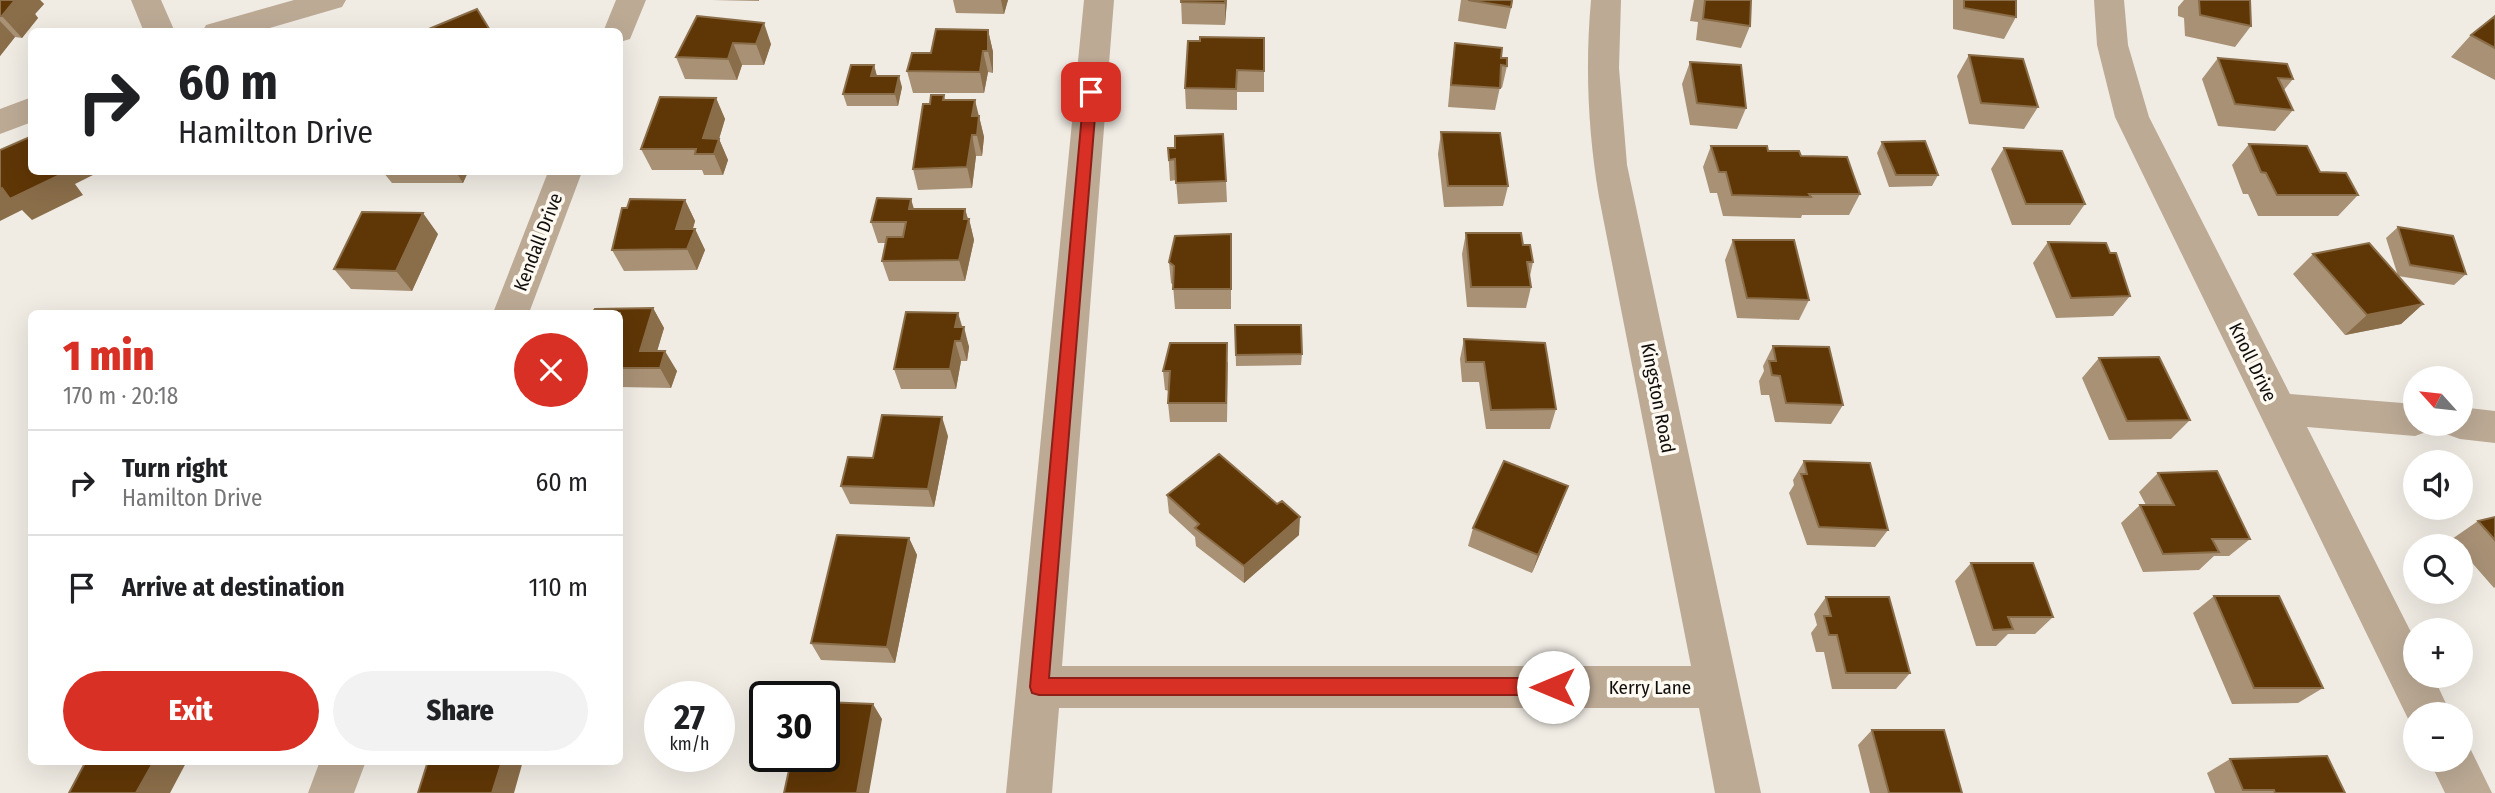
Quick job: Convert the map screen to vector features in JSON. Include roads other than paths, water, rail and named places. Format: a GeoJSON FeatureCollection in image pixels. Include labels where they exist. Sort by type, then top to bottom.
{"type":"FeatureCollection","features":[{"type":"Feature","properties":{"kind":"street"},"geometry":{"type":"LineString","coordinates":[[146,0],[158,28]]}},
{"type":"Feature","properties":{"kind":"street"},"geometry":{"type":"LineString","coordinates":[[231,28],[331,0]]}},
{"type":"Feature","properties":{"kind":"street"},"geometry":{"type":"LineString","coordinates":[[621,28],[632,0]]}},
{"type":"Feature","properties":{"kind":"street"},"geometry":{"type":"LineString","coordinates":[[1029,793],[1099,0]]}},
{"type":"Feature","properties":{"kind":"street","name":"Kingston Road"},"geometry":{"type":"LineString","coordinates":[[1606,0],[1602,45],[1603,117],[1614,195],[1631,263],[1738,793]]}},
{"type":"Feature","properties":{"kind":"street","name":"Knoll Drive"},"geometry":{"type":"LineString","coordinates":[[2109,0],[2112,55],[2132,117],[2423,702]]}},
{"type":"Feature","properties":{"kind":"street"},"geometry":{"type":"LineString","coordinates":[[0,122],[28,110]]}},
{"type":"Feature","properties":{"kind":"street","name":"Kendall Drive"},"geometry":{"type":"LineString","coordinates":[[512,310],[564,175]]}},
{"type":"Feature","properties":{"kind":"street"},"geometry":{"type":"LineString","coordinates":[[2276,409],[2403,419]]}},
{"type":"Feature","properties":{"kind":"street"},"geometry":{"type":"LineString","coordinates":[[2473,424],[2495,427]]}},
{"type":"Feature","properties":{"kind":"street","name":"Kerry Lane"},"geometry":{"type":"LineString","coordinates":[[1039,687],[1716,687]]}},
{"type":"Feature","properties":{"kind":"street"},"geometry":{"type":"LineString","coordinates":[[331,793],[342,765]]}},
{"type":"Feature","properties":{"kind":"street"},"geometry":{"type":"LineString","coordinates":[[2458,772],[2469,793]]}}]}
